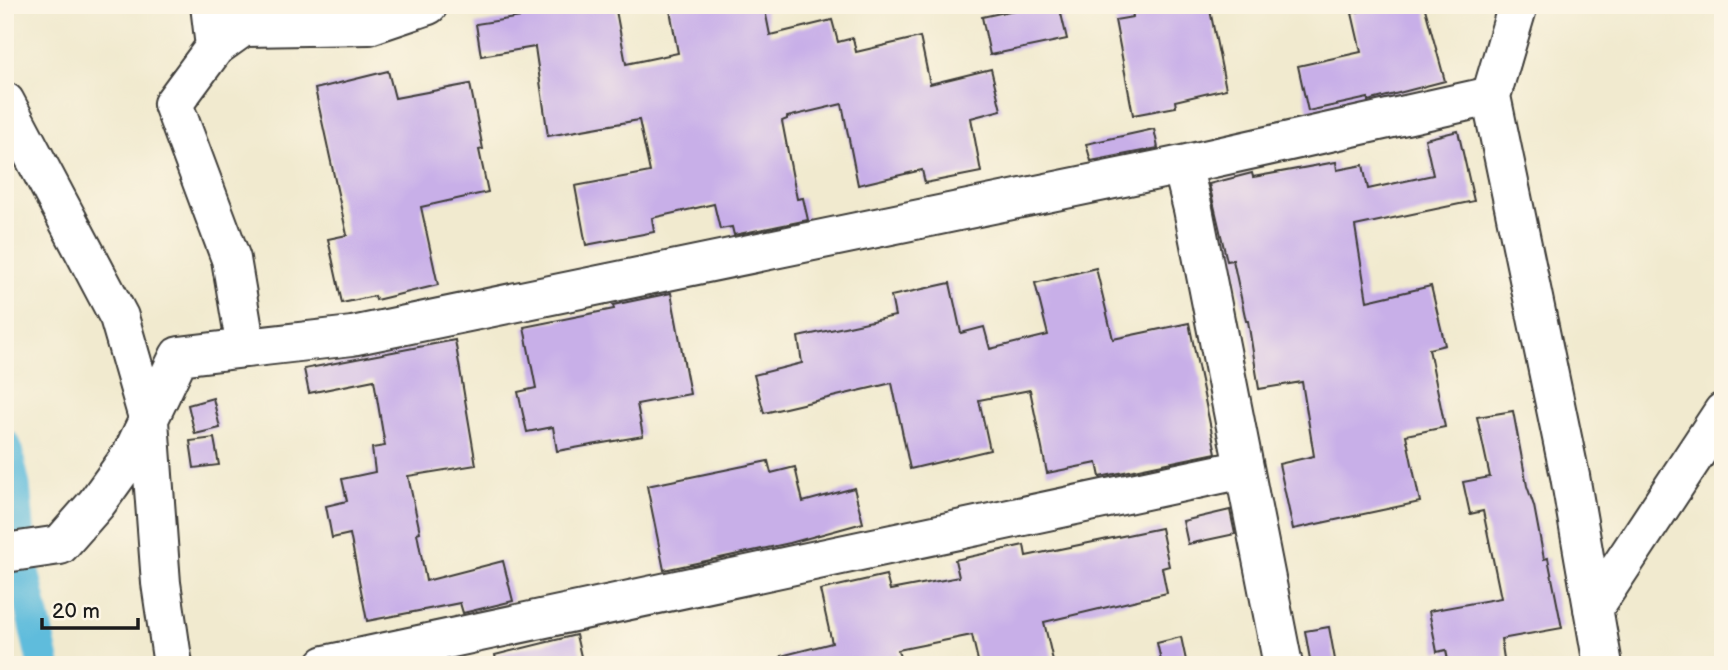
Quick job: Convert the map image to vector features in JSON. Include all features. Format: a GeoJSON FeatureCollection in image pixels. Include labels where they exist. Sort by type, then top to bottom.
{"type":"FeatureCollection","features":[{"type":"Feature","properties":{"kind":"street"},"geometry":{"type":"LineString","coordinates":[[210,5],[215,47]]}},
{"type":"Feature","properties":{"kind":"street"},"geometry":{"type":"LineString","coordinates":[[246,348],[231,259],[173,104],[215,47],[243,27],[369,25],[428,5]]}},
{"type":"Feature","properties":{"kind":"street"},"geometry":{"type":"LineString","coordinates":[[1518,5],[1491,96],[1570,476],[1603,665]]}},
{"type":"Feature","properties":{"kind":"street"},"geometry":{"type":"LineString","coordinates":[[5,553],[60,545],[96,504],[132,454],[179,356],[352,336],[1182,165],[1491,96]]}},
{"type":"Feature","properties":{"kind":"street"},"geometry":{"type":"LineString","coordinates":[[5,102],[119,317],[149,421],[162,583],[173,665]]}},
{"type":"Feature","properties":{"kind":"street"},"geometry":{"type":"LineString","coordinates":[[1182,165],[1283,665]]}},
{"type":"Feature","properties":{"kind":"street"},"geometry":{"type":"LineString","coordinates":[[1593,609],[1723,412]]}},
{"type":"Feature","properties":{"kind":"street"},"geometry":{"type":"LineString","coordinates":[[325,665],[1244,469]]}},
{"type":"Feature","properties":{"kind":"building"},"geometry":{"type":"Polygon","coordinates":[[[553,5],[615,5],[626,64],[678,53],[669,5],[764,5],[770,35],[832,20],[838,42],[853,38],[856,52],[920,37],[930,84],[991,69],[1001,110],[971,118],[981,172],[925,183],[922,170],[858,185],[842,104],[787,117],[782,121],[797,199],[803,198],[808,220],[734,235],[732,227],[720,229],[714,204],[652,218],[654,232],[586,245],[575,186],[650,172],[639,120],[548,136],[535,47],[481,56],[476,24],[554,12],[553,5]]]}},
{"type":"Feature","properties":{"kind":"building"},"geometry":{"type":"Polygon","coordinates":[[[1038,5],[1059,5],[1067,39],[990,55],[982,17],[1038,5]]]}},
{"type":"Feature","properties":{"kind":"building"},"geometry":{"type":"Polygon","coordinates":[[[1131,5],[1209,5],[1226,89],[1175,101],[1176,107],[1133,115],[1115,20],[1133,17],[1131,5]]]}},
{"type":"Feature","properties":{"kind":"building"},"geometry":{"type":"Polygon","coordinates":[[[1368,5],[1424,5],[1445,81],[1368,101],[1368,98],[1308,111],[1298,66],[1361,52],[1352,13],[1369,9],[1368,5]]]}},
{"type":"Feature","properties":{"kind":"building"},"geometry":{"type":"Polygon","coordinates":[[[388,71],[395,98],[470,84],[483,149],[479,150],[488,192],[421,207],[438,285],[376,300],[375,296],[342,303],[328,239],[347,235],[315,89],[388,71]]]}},
{"type":"Feature","properties":{"kind":"building"},"geometry":{"type":"Polygon","coordinates":[[[1154,129],[1158,148],[1091,161],[1086,144],[1154,129]]]}},
{"type":"Feature","properties":{"kind":"building"},"geometry":{"type":"Polygon","coordinates":[[[1458,131],[1474,201],[1355,226],[1367,301],[1431,286],[1445,345],[1429,349],[1445,427],[1406,435],[1420,502],[1293,529],[1279,464],[1314,456],[1302,382],[1259,389],[1248,321],[1233,260],[1227,261],[1209,184],[1252,173],[1253,177],[1336,162],[1337,170],[1363,165],[1368,189],[1433,175],[1425,139],[1458,131]]]}},
{"type":"Feature","properties":{"kind":"building"},"geometry":{"type":"Polygon","coordinates":[[[1096,268],[1113,339],[1189,323],[1216,453],[1100,477],[1097,463],[1047,473],[1030,390],[979,400],[990,450],[910,469],[892,383],[764,413],[754,375],[802,363],[798,337],[895,316],[891,296],[950,283],[961,333],[984,327],[990,349],[1048,335],[1035,283],[1096,268]]]}},
{"type":"Feature","properties":{"kind":"building"},"geometry":{"type":"Polygon","coordinates":[[[671,293],[690,394],[637,404],[643,436],[557,451],[553,427],[527,432],[518,392],[536,388],[524,327],[614,309],[613,305],[671,293]]]}},
{"type":"Feature","properties":{"kind":"building"},"geometry":{"type":"Polygon","coordinates":[[[455,340],[476,465],[408,476],[420,532],[417,533],[426,581],[503,561],[513,601],[463,613],[460,603],[367,621],[350,534],[332,538],[326,506],[347,501],[342,479],[375,472],[372,448],[385,446],[374,380],[309,393],[304,369],[455,340]]]}},
{"type":"Feature","properties":{"kind":"building"},"geometry":{"type":"Polygon","coordinates":[[[213,398],[220,428],[195,434],[188,405],[213,398]]]}},
{"type":"Feature","properties":{"kind":"building"},"geometry":{"type":"Polygon","coordinates":[[[1513,411],[1527,486],[1534,506],[1544,559],[1548,558],[1562,628],[1501,639],[1505,665],[1449,665],[1446,650],[1437,652],[1429,611],[1501,598],[1483,511],[1470,514],[1463,482],[1490,477],[1477,417],[1513,411]]]}},
{"type":"Feature","properties":{"kind":"building"},"geometry":{"type":"Polygon","coordinates":[[[214,438],[219,465],[194,468],[190,441],[214,438]]]}},
{"type":"Feature","properties":{"kind":"building"},"geometry":{"type":"Polygon","coordinates":[[[768,461],[771,473],[795,467],[803,502],[854,488],[863,523],[790,543],[664,570],[647,486],[768,461]]]}},
{"type":"Feature","properties":{"kind":"building"},"geometry":{"type":"Polygon","coordinates":[[[1230,510],[1235,534],[1188,544],[1183,521],[1230,510]]]}},
{"type":"Feature","properties":{"kind":"building"},"geometry":{"type":"Polygon","coordinates":[[[1161,528],[1169,566],[1162,568],[1167,593],[1044,622],[1054,665],[979,665],[972,635],[898,650],[902,665],[782,665],[781,656],[832,643],[820,590],[886,575],[890,590],[959,577],[955,560],[1024,545],[1026,556],[1161,528]]]}},
{"type":"Feature","properties":{"kind":"building"},"geometry":{"type":"Polygon","coordinates":[[[1329,627],[1336,665],[1311,665],[1305,631],[1329,627]]]}},
{"type":"Feature","properties":{"kind":"building"},"geometry":{"type":"Polygon","coordinates":[[[576,635],[583,665],[497,665],[495,655],[576,635]]]}},
{"type":"Feature","properties":{"kind":"building"},"geometry":{"type":"Polygon","coordinates":[[[1181,637],[1187,665],[1162,665],[1157,643],[1181,637]]]}},
{"type":"Feature","properties":{"kind":"waterway"},"geometry":{"type":"LineString","coordinates":[[5,446],[14,486],[22,567],[44,665]]}}]}
